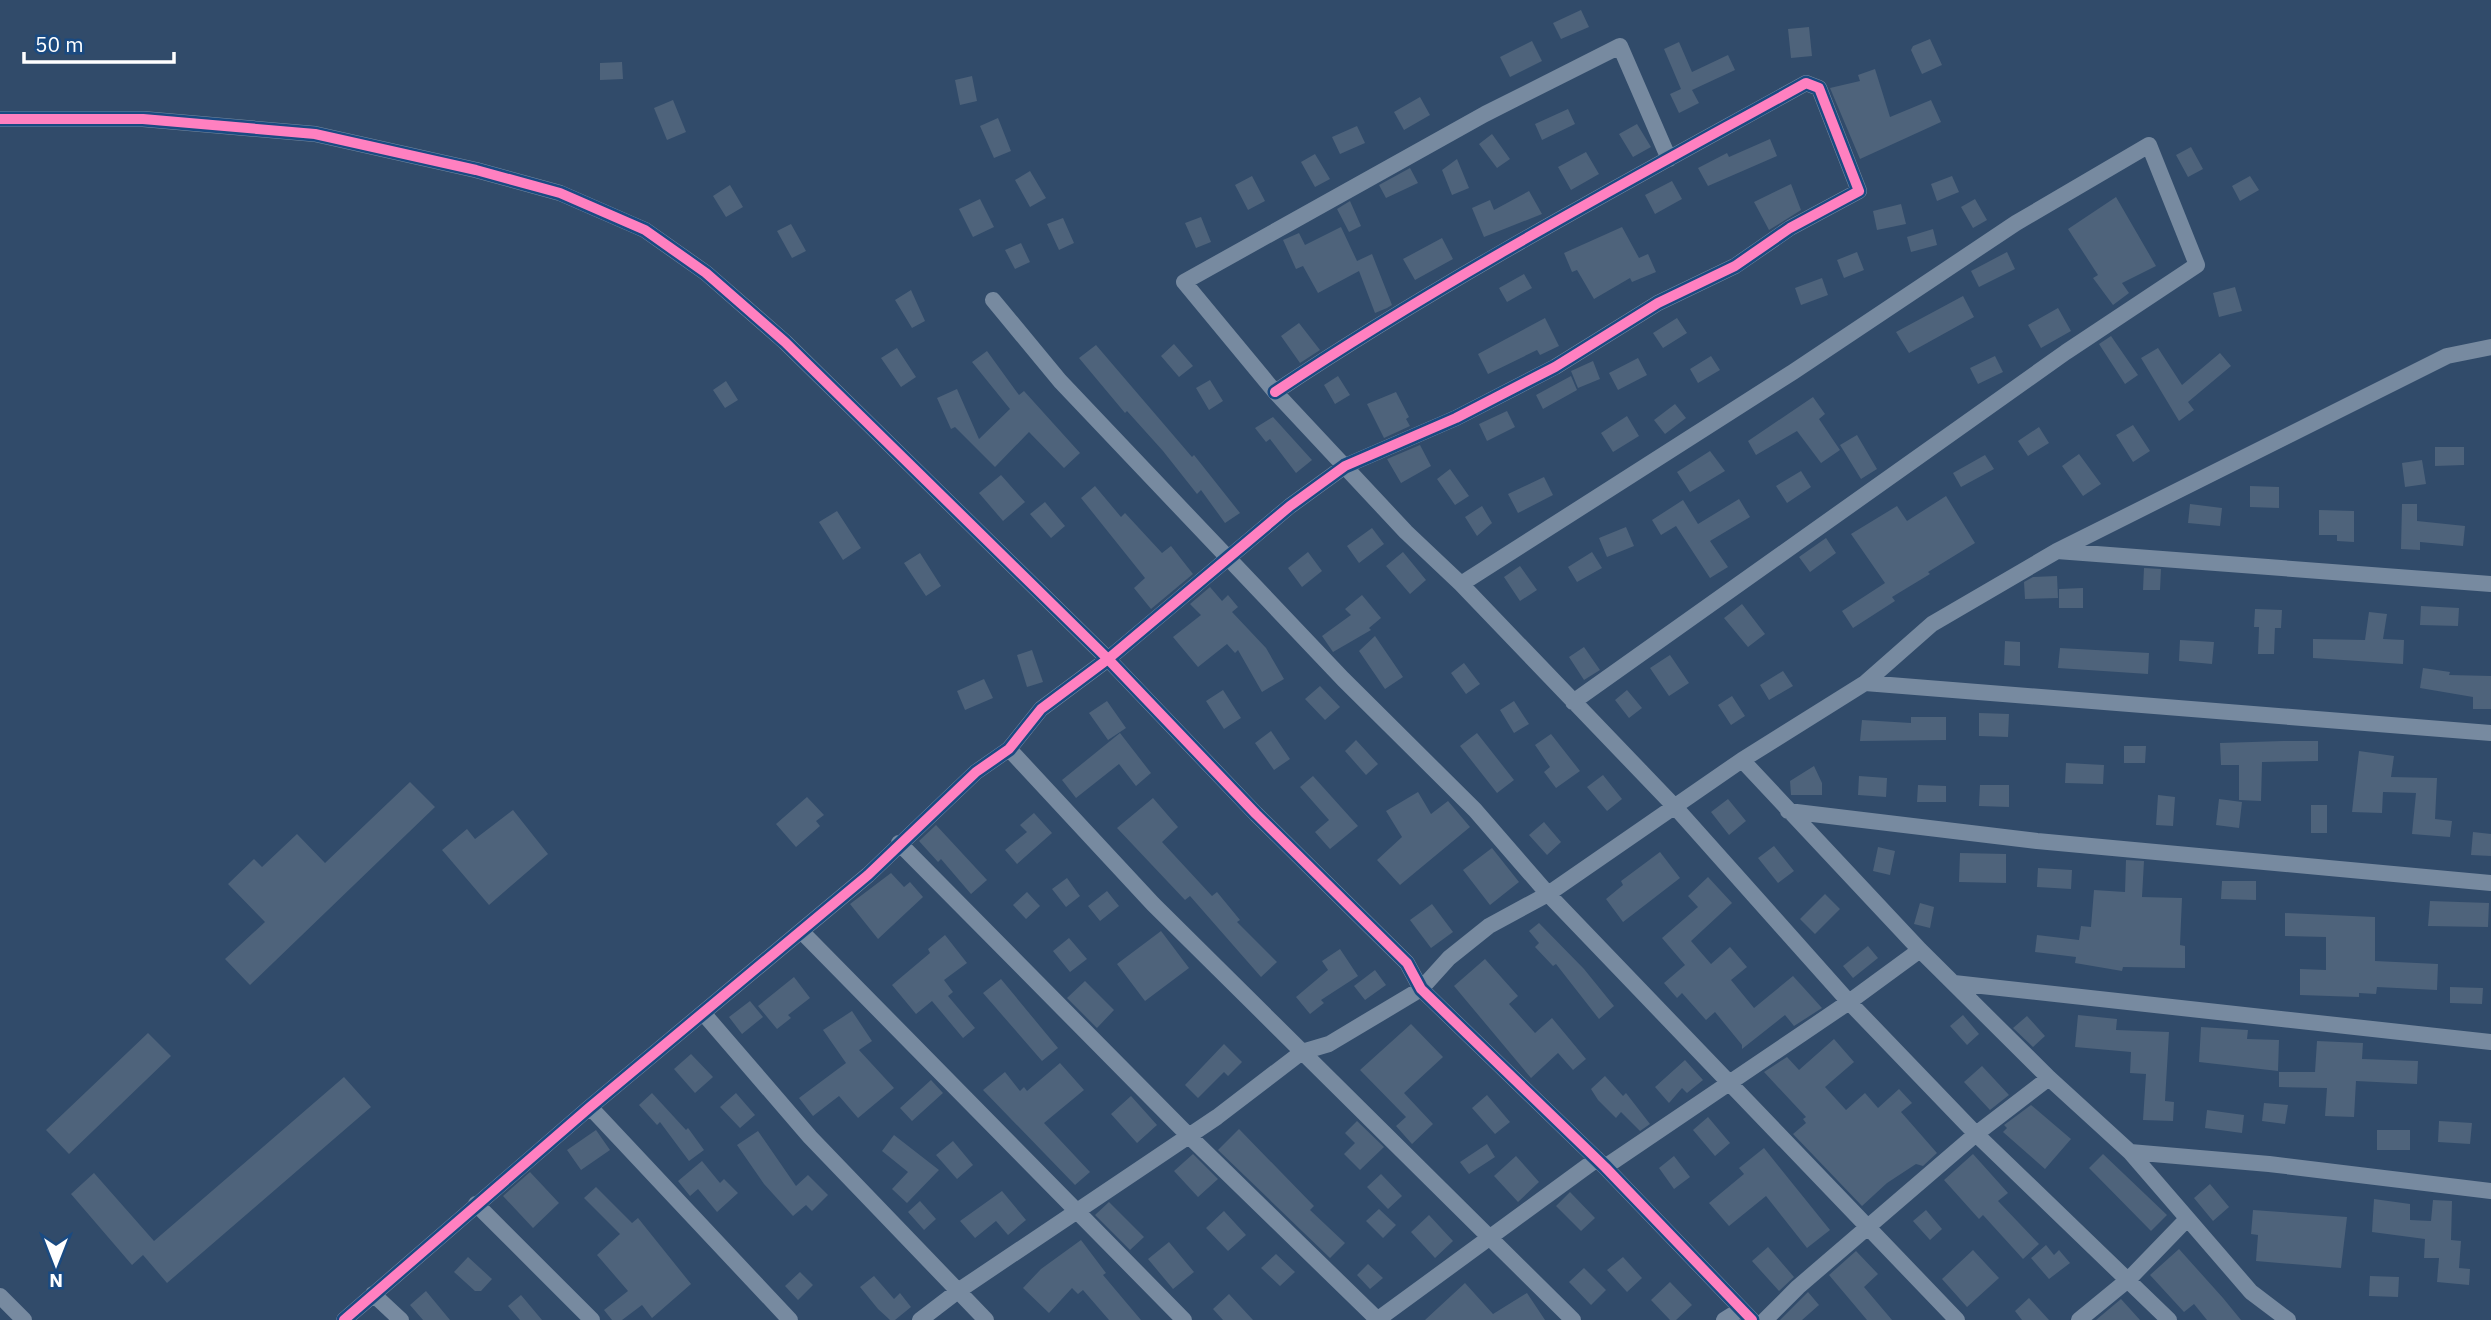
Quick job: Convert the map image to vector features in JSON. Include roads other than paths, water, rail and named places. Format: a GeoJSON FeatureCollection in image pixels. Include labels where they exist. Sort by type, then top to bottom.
{"type":"FeatureCollection","features":[{"type":"Feature","properties":{"kind":"street"},"geometry":{"type":"LineString","coordinates":[[1669,159],[1620,46],[1485,114],[1184,282],[1275,392],[1405,532],[1461,584],[1676,808],[1849,1002],[1976,1134],[2169,1320]]}},
{"type":"Feature","properties":{"kind":"street"},"geometry":{"type":"LineString","coordinates":[[344,1320],[590,1107],[802,932],[976,772],[1009,749],[1041,709],[1108,659],[1290,506],[1345,466],[1456,418],[1555,367],[1658,303],[1735,266],[1790,228],[1860,191],[1819,88],[1814,83],[1807,83],[1669,159],[1369,330],[1275,392]]}},
{"type":"Feature","properties":{"kind":"street"},"geometry":{"type":"LineString","coordinates":[[0,119],[143,119],[315,134],[476,170],[560,193],[645,230],[706,273],[785,342],[1108,659],[1265,823],[1407,963],[1420,989],[1601,1163],[1746,1315]]}},
{"type":"Feature","properties":{"kind":"street"},"geometry":{"type":"LineString","coordinates":[[1461,584],[1793,372],[2016,223],[2149,145],[2197,265],[2066,352],[1573,702]]}},
{"type":"Feature","properties":{"kind":"street"},"geometry":{"type":"LineString","coordinates":[[993,300],[1060,381],[1343,679],[1475,810],[1548,894],[1957,1320]]}},
{"type":"Feature","properties":{"kind":"street"},"geometry":{"type":"LineString","coordinates":[[920,1320],[1189,1136],[1302,1052],[1329,1044],[1420,989],[1449,958],[1489,926],[1548,894],[1742,760],[1865,683],[1932,624],[2057,551],[2447,356],[2491,346]]}},
{"type":"Feature","properties":{"kind":"street"},"geometry":{"type":"LineString","coordinates":[[2057,551],[2491,584]]}},
{"type":"Feature","properties":{"kind":"street"},"geometry":{"type":"LineString","coordinates":[[1865,683],[2491,733]]}},
{"type":"Feature","properties":{"kind":"street"},"geometry":{"type":"LineString","coordinates":[[1009,749],[1153,904],[1573,1320]]}},
{"type":"Feature","properties":{"kind":"street"},"geometry":{"type":"LineString","coordinates":[[1742,760],[1920,950],[2049,1078],[2130,1152],[2251,1292],[2288,1320]]}},
{"type":"Feature","properties":{"kind":"street"},"geometry":{"type":"LineString","coordinates":[[1788,811],[2037,841],[2491,883]]}},
{"type":"Feature","properties":{"kind":"street"},"geometry":{"type":"LineString","coordinates":[[899,843],[1189,1136],[1377,1320],[1490,1236],[1601,1163],[1731,1083],[1920,950]]}},
{"type":"Feature","properties":{"kind":"street"},"geometry":{"type":"LineString","coordinates":[[802,932],[1184,1320]]}},
{"type":"Feature","properties":{"kind":"street"},"geometry":{"type":"LineString","coordinates":[[1954,983],[2491,1042]]}},
{"type":"Feature","properties":{"kind":"street"},"geometry":{"type":"LineString","coordinates":[[704,1014],[810,1137],[986,1320]]}},
{"type":"Feature","properties":{"kind":"street"},"geometry":{"type":"LineString","coordinates":[[1765,1320],[1867,1227],[1976,1134],[2049,1078]]}},
{"type":"Feature","properties":{"kind":"street"},"geometry":{"type":"LineString","coordinates":[[590,1107],[790,1320]]}},
{"type":"Feature","properties":{"kind":"street"},"geometry":{"type":"LineString","coordinates":[[2130,1152],[2269,1164],[2491,1191]]}},
{"type":"Feature","properties":{"kind":"street"},"geometry":{"type":"LineString","coordinates":[[476,1204],[592,1320]]}},
{"type":"Feature","properties":{"kind":"street"},"geometry":{"type":"LineString","coordinates":[[2079,1320],[2129,1279],[2187,1219]]}},
{"type":"Feature","properties":{"kind":"street"},"geometry":{"type":"LineString","coordinates":[[373,1294],[401,1320]]}},
{"type":"Feature","properties":{"kind":"street"},"geometry":{"type":"LineString","coordinates":[[0,1296],[24,1320]]}},
{"type":"Feature","properties":{"kind":"street"},"geometry":{"type":"LineString","coordinates":[[1724,1320],[1746,1315]]}}]}
